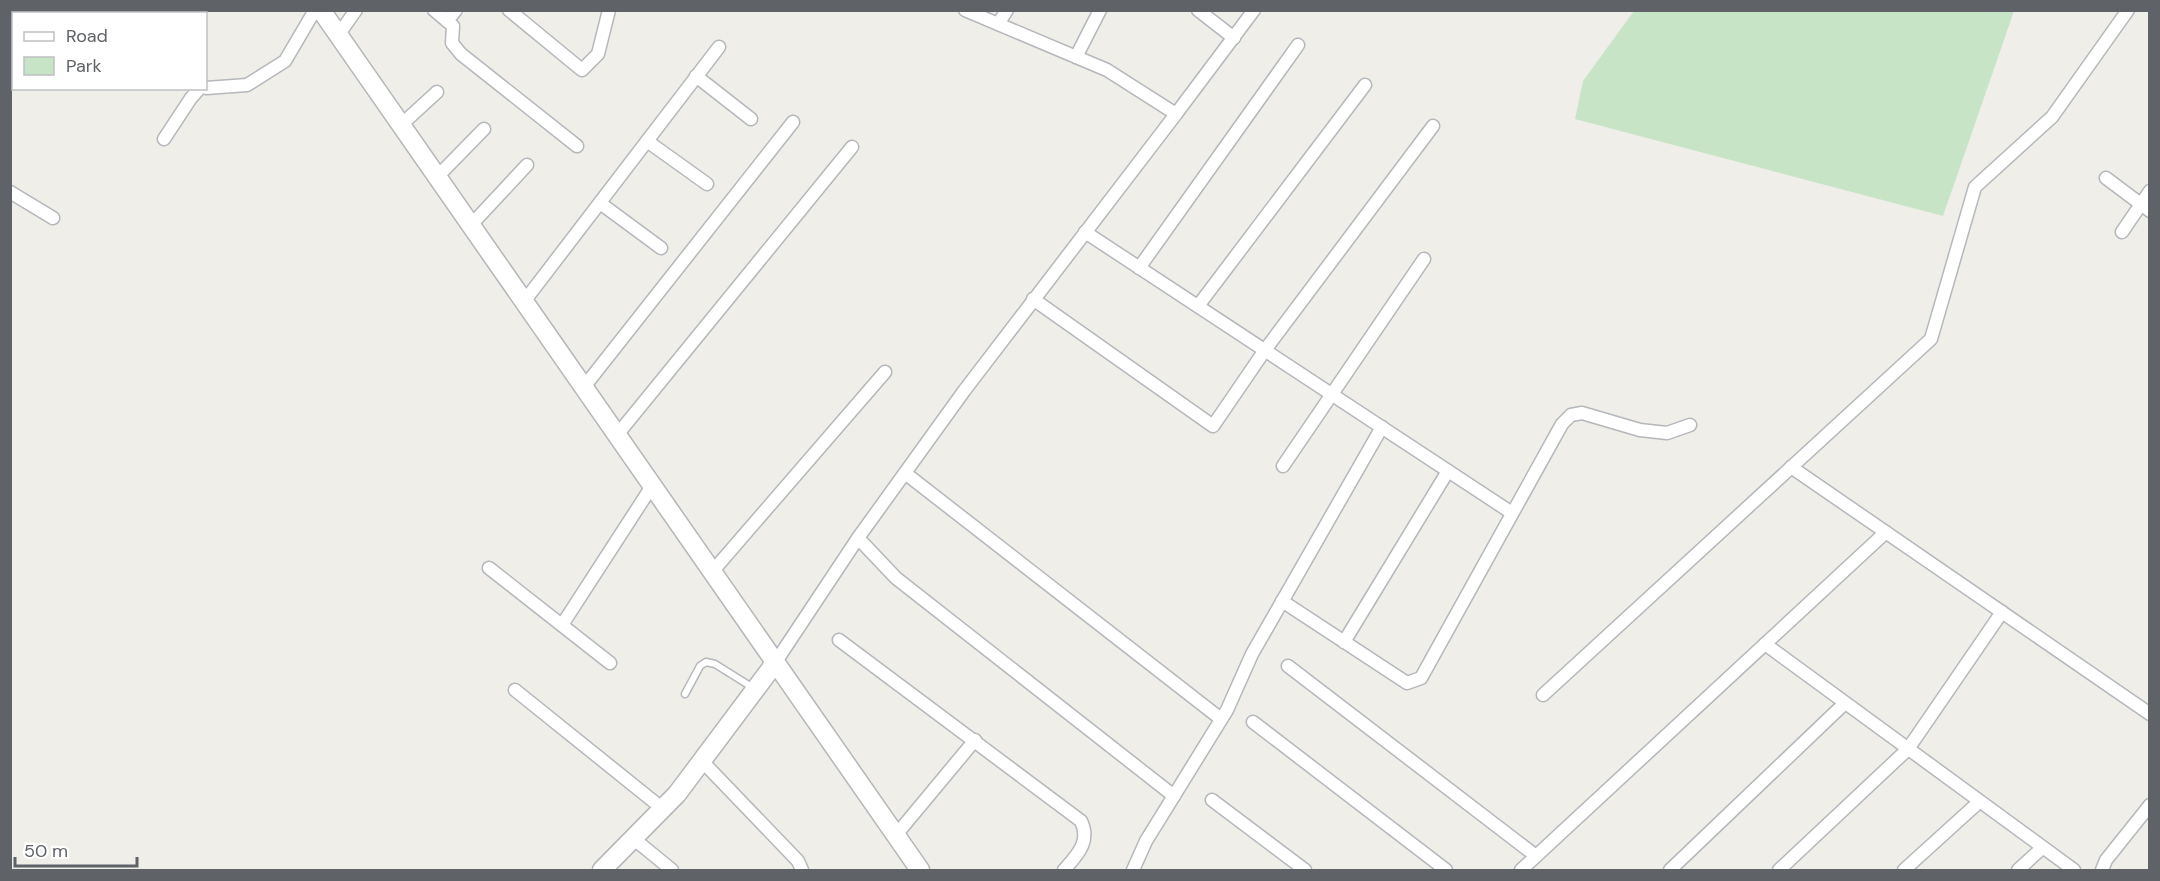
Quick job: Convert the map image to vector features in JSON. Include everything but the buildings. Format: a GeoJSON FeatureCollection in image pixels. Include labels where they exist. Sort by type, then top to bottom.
{"type":"FeatureCollection","features":[{"type":"Feature","properties":{"kind":"street"},"geometry":{"type":"LineString","coordinates":[[207,88],[247,85],[285,61],[315,10]]}},
{"type":"Feature","properties":{"kind":"street"},"geometry":{"type":"LineString","coordinates":[[321,10],[920,870]]}},
{"type":"Feature","properties":{"kind":"street"},"geometry":{"type":"LineString","coordinates":[[339,34],[356,10]]}},
{"type":"Feature","properties":{"kind":"street"},"geometry":{"type":"LineString","coordinates":[[434,10],[447,21],[454,31],[452,43],[461,54],[577,146]]}},
{"type":"Feature","properties":{"kind":"street"},"geometry":{"type":"LineString","coordinates":[[447,21],[456,10]]}},
{"type":"Feature","properties":{"kind":"street"},"geometry":{"type":"LineString","coordinates":[[509,10],[582,70],[598,54],[609,10]]}},
{"type":"Feature","properties":{"kind":"street"},"geometry":{"type":"LineString","coordinates":[[965,10],[1107,70],[1176,114]]}},
{"type":"Feature","properties":{"kind":"street"},"geometry":{"type":"LineString","coordinates":[[998,24],[1007,10]]}},
{"type":"Feature","properties":{"kind":"street"},"geometry":{"type":"LineString","coordinates":[[1076,57],[1100,10]]}},
{"type":"Feature","properties":{"kind":"street"},"geometry":{"type":"LineString","coordinates":[[1198,10],[1234,38]]}},
{"type":"Feature","properties":{"kind":"street"},"geometry":{"type":"LineString","coordinates":[[602,870],[663,809],[702,761],[775,663],[858,538],[905,473],[1033,299],[1254,10]]}},
{"type":"Feature","properties":{"kind":"street"},"geometry":{"type":"LineString","coordinates":[[1543,695],[1931,339],[1975,187],[2052,117],[2128,10]]}},
{"type":"Feature","properties":{"kind":"street"},"geometry":{"type":"LineString","coordinates":[[1139,268],[1298,45]]}},
{"type":"Feature","properties":{"kind":"street"},"geometry":{"type":"LineString","coordinates":[[523,303],[719,47]]}},
{"type":"Feature","properties":{"kind":"street"},"geometry":{"type":"LineString","coordinates":[[696,76],[751,119]]}},
{"type":"Feature","properties":{"kind":"street"},"geometry":{"type":"LineString","coordinates":[[1198,306],[1365,85]]}},
{"type":"Feature","properties":{"kind":"street"},"geometry":{"type":"LineString","coordinates":[[164,139],[191,98],[199,90]]}},
{"type":"Feature","properties":{"kind":"street"},"geometry":{"type":"LineString","coordinates":[[401,125],[437,92]]}},
{"type":"Feature","properties":{"kind":"street"},"geometry":{"type":"LineString","coordinates":[[584,387],[793,122]]}},
{"type":"Feature","properties":{"kind":"street"},"geometry":{"type":"LineString","coordinates":[[1033,299],[1213,426],[1265,350],[1433,126]]}},
{"type":"Feature","properties":{"kind":"street"},"geometry":{"type":"LineString","coordinates":[[437,177],[484,129]]}},
{"type":"Feature","properties":{"kind":"street"},"geometry":{"type":"LineString","coordinates":[[647,141],[707,184]]}},
{"type":"Feature","properties":{"kind":"street"},"geometry":{"type":"LineString","coordinates":[[616,435],[852,147]]}},
{"type":"Feature","properties":{"kind":"street"},"geometry":{"type":"LineString","coordinates":[[471,225],[527,165]]}},
{"type":"Feature","properties":{"kind":"street"},"geometry":{"type":"LineString","coordinates":[[2106,178],[2145,208]]}},
{"type":"Feature","properties":{"kind":"street"},"geometry":{"type":"LineString","coordinates":[[2122,232],[2145,208],[2150,191]]}},
{"type":"Feature","properties":{"kind":"street"},"geometry":{"type":"LineString","coordinates":[[10,192],[52,218]]}},
{"type":"Feature","properties":{"kind":"street"},"geometry":{"type":"LineString","coordinates":[[600,203],[661,248]]}},
{"type":"Feature","properties":{"kind":"street"},"geometry":{"type":"LineString","coordinates":[[1085,232],[1512,513]]}},
{"type":"Feature","properties":{"kind":"street"},"geometry":{"type":"LineString","coordinates":[[1282,466],[1424,259]]}},
{"type":"Feature","properties":{"kind":"street"},"geometry":{"type":"LineString","coordinates":[[712,572],[885,372]]}},
{"type":"Feature","properties":{"kind":"street"},"geometry":{"type":"LineString","coordinates":[[1282,601],[1407,683],[1421,678],[1562,424],[1571,415],[1582,412],[1640,430],[1658,432],[1667,432],[1690,425]]}},
{"type":"Feature","properties":{"kind":"street"},"geometry":{"type":"LineString","coordinates":[[1133,870],[1146,841],[1221,719],[1252,654],[1382,427]]}},
{"type":"Feature","properties":{"kind":"street"},"geometry":{"type":"LineString","coordinates":[[1791,467],[2150,714]]}},
{"type":"Feature","properties":{"kind":"street"},"geometry":{"type":"LineString","coordinates":[[1344,642],[1448,471]]}},
{"type":"Feature","properties":{"kind":"street"},"geometry":{"type":"LineString","coordinates":[[905,473],[1221,719]]}},
{"type":"Feature","properties":{"kind":"street"},"geometry":{"type":"LineString","coordinates":[[562,625],[652,486]]}},
{"type":"Feature","properties":{"kind":"street"},"geometry":{"type":"LineString","coordinates":[[1521,870],[1886,532]]}},
{"type":"Feature","properties":{"kind":"street"},"geometry":{"type":"LineString","coordinates":[[858,538],[896,578],[1174,796]]}},
{"type":"Feature","properties":{"kind":"street"},"geometry":{"type":"LineString","coordinates":[[489,568],[610,663]]}},
{"type":"Feature","properties":{"kind":"street"},"geometry":{"type":"LineString","coordinates":[[1779,870],[1908,749],[2002,612]]}},
{"type":"Feature","properties":{"kind":"street"},"geometry":{"type":"LineString","coordinates":[[839,640],[1081,821],[1086,832],[1084,843],[1064,870]]}},
{"type":"Feature","properties":{"kind":"street"},"geometry":{"type":"LineString","coordinates":[[1765,644],[2074,870]]}},
{"type":"Feature","properties":{"kind":"street"},"geometry":{"type":"LineString","coordinates":[[1288,666],[1536,856]]}},
{"type":"Feature","properties":{"kind":"street"},"geometry":{"type":"LineString","coordinates":[[515,690],[663,809]]}},
{"type":"Feature","properties":{"kind":"street"},"geometry":{"type":"LineString","coordinates":[[1670,870],[1845,703]]}},
{"type":"Feature","properties":{"kind":"street"},"geometry":{"type":"LineString","coordinates":[[1253,722],[1446,870]]}},
{"type":"Feature","properties":{"kind":"street"},"geometry":{"type":"LineString","coordinates":[[896,835],[975,740]]}},
{"type":"Feature","properties":{"kind":"street"},"geometry":{"type":"LineString","coordinates":[[702,761],[798,861],[802,870]]}},
{"type":"Feature","properties":{"kind":"street"},"geometry":{"type":"LineString","coordinates":[[1212,800],[1305,870]]}},
{"type":"Feature","properties":{"kind":"street"},"geometry":{"type":"LineString","coordinates":[[1904,870],[1979,802]]}},
{"type":"Feature","properties":{"kind":"street"},"geometry":{"type":"LineString","coordinates":[[2102,870],[2106,860],[2150,805]]}},
{"type":"Feature","properties":{"kind":"street"},"geometry":{"type":"LineString","coordinates":[[634,839],[672,870]]}},
{"type":"Feature","properties":{"kind":"street"},"geometry":{"type":"LineString","coordinates":[[2018,870],[2042,848]]}},
{"type":"Feature","properties":{"kind":"lane"},"geometry":{"type":"LineString","coordinates":[[685,694],[700,666],[706,662],[715,664],[755,689]]}},
{"type":"Feature","properties":{"kind":"green space"},"geometry":{"type":"Polygon","coordinates":[[[1635,10],[2014,11],[1943,216],[1575,119],[1583,81],[1635,10]]]}}]}
